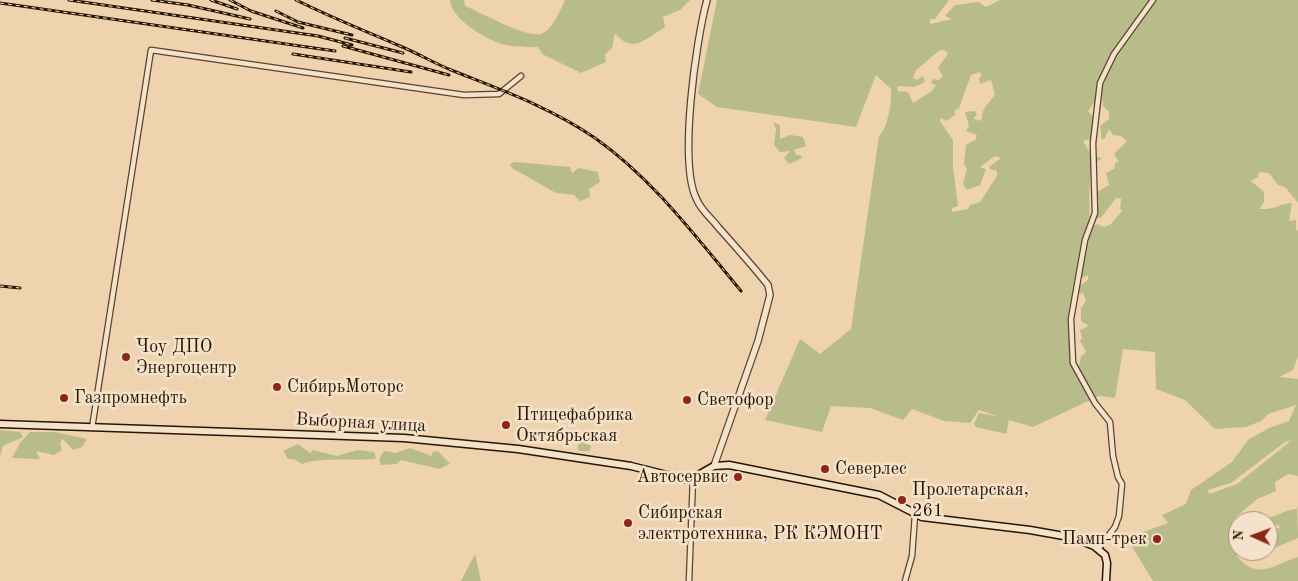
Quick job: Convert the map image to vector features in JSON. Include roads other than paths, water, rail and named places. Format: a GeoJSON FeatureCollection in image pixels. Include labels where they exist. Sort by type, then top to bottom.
{"type":"FeatureCollection","features":[{"type":"Feature","properties":{"kind":"main road","name":"Выборная улица"},"geometry":{"type":"LineString","coordinates":[[0,424],[404,438],[518,449],[631,466],[683,479],[693,478]]}},
{"type":"Feature","properties":{"kind":"main road"},"geometry":{"type":"LineString","coordinates":[[693,478],[714,466],[746,468],[871,493],[889,499],[915,515],[1064,535],[1082,540],[1098,549],[1106,560],[1106,581]]}},
{"type":"Feature","properties":{"kind":"street"},"geometry":{"type":"LineString","coordinates":[[707,0],[702,19],[693,89],[688,167],[690,184],[697,202],[768,285],[770,295],[758,341],[714,466]]}},
{"type":"Feature","properties":{"kind":"street"},"geometry":{"type":"LineString","coordinates":[[1098,549],[1114,527],[1122,496],[1122,484],[1112,456],[1110,422],[1095,404],[1074,363],[1071,319],[1085,240],[1095,213],[1093,143],[1100,82],[1114,54],[1153,0]]}},
{"type":"Feature","properties":{"kind":"street"},"geometry":{"type":"LineString","coordinates":[[92,428],[151,50],[464,95],[499,94],[521,76]]}},
{"type":"Feature","properties":{"kind":"street"},"geometry":{"type":"LineString","coordinates":[[689,581],[693,478]]}},
{"type":"Feature","properties":{"kind":"street"},"geometry":{"type":"LineString","coordinates":[[905,581],[912,556],[915,515]]}},
{"type":"Feature","properties":{"kind":"railway"},"geometry":{"type":"LineString","coordinates":[[69,0],[318,36],[352,45]]}},
{"type":"Feature","properties":{"kind":"railway"},"geometry":{"type":"LineString","coordinates":[[152,0],[188,5],[250,19]]}},
{"type":"Feature","properties":{"kind":"railway"},"geometry":{"type":"LineString","coordinates":[[211,0],[237,9]]}},
{"type":"Feature","properties":{"kind":"railway"},"geometry":{"type":"LineString","coordinates":[[230,0],[251,11],[303,28]]}},
{"type":"Feature","properties":{"kind":"railway"},"geometry":{"type":"LineString","coordinates":[[296,0],[445,67],[543,108],[595,138],[616,154],[655,190],[741,291]]}},
{"type":"Feature","properties":{"kind":"railway"},"geometry":{"type":"LineString","coordinates":[[0,3],[335,51]]}},
{"type":"Feature","properties":{"kind":"railway"},"geometry":{"type":"LineString","coordinates":[[276,11],[298,22],[352,35]]}},
{"type":"Feature","properties":{"kind":"railway"},"geometry":{"type":"LineString","coordinates":[[345,38],[403,53]]}},
{"type":"Feature","properties":{"kind":"railway"},"geometry":{"type":"LineString","coordinates":[[343,46],[449,75]]}},
{"type":"Feature","properties":{"kind":"railway"},"geometry":{"type":"LineString","coordinates":[[293,54],[411,72]]}},
{"type":"Feature","properties":{"kind":"railway"},"geometry":{"type":"LineString","coordinates":[[0,286],[20,288]]}},
{"type":"Feature","properties":{"kind":"place","name":"Чоу ДПО Энергоцентр"},"geometry":{"type":"Point","coordinates":[126,357]}},
{"type":"Feature","properties":{"kind":"place","name":"СибирьМоторс"},"geometry":{"type":"Point","coordinates":[277,387]}},
{"type":"Feature","properties":{"kind":"place","name":"Газпромнефть"},"geometry":{"type":"Point","coordinates":[64,398]}},
{"type":"Feature","properties":{"kind":"place","name":"Светофор"},"geometry":{"type":"Point","coordinates":[687,400]}},
{"type":"Feature","properties":{"kind":"place","name":"Птицефабрика Октябрьская"},"geometry":{"type":"Point","coordinates":[506,425]}},
{"type":"Feature","properties":{"kind":"place","name":"Северлес"},"geometry":{"type":"Point","coordinates":[825,469]}},
{"type":"Feature","properties":{"kind":"place","name":"Автосервис"},"geometry":{"type":"Point","coordinates":[738,477]}},
{"type":"Feature","properties":{"kind":"place","name":"Пролетарская, 261"},"geometry":{"type":"Point","coordinates":[902,500]}},
{"type":"Feature","properties":{"kind":"place","name":"Сибирская электротехника, РК КЭМОНТ"},"geometry":{"type":"Point","coordinates":[628,523]}},
{"type":"Feature","properties":{"kind":"place","name":"Памп-трек"},"geometry":{"type":"Point","coordinates":[1157,539]}}]}
